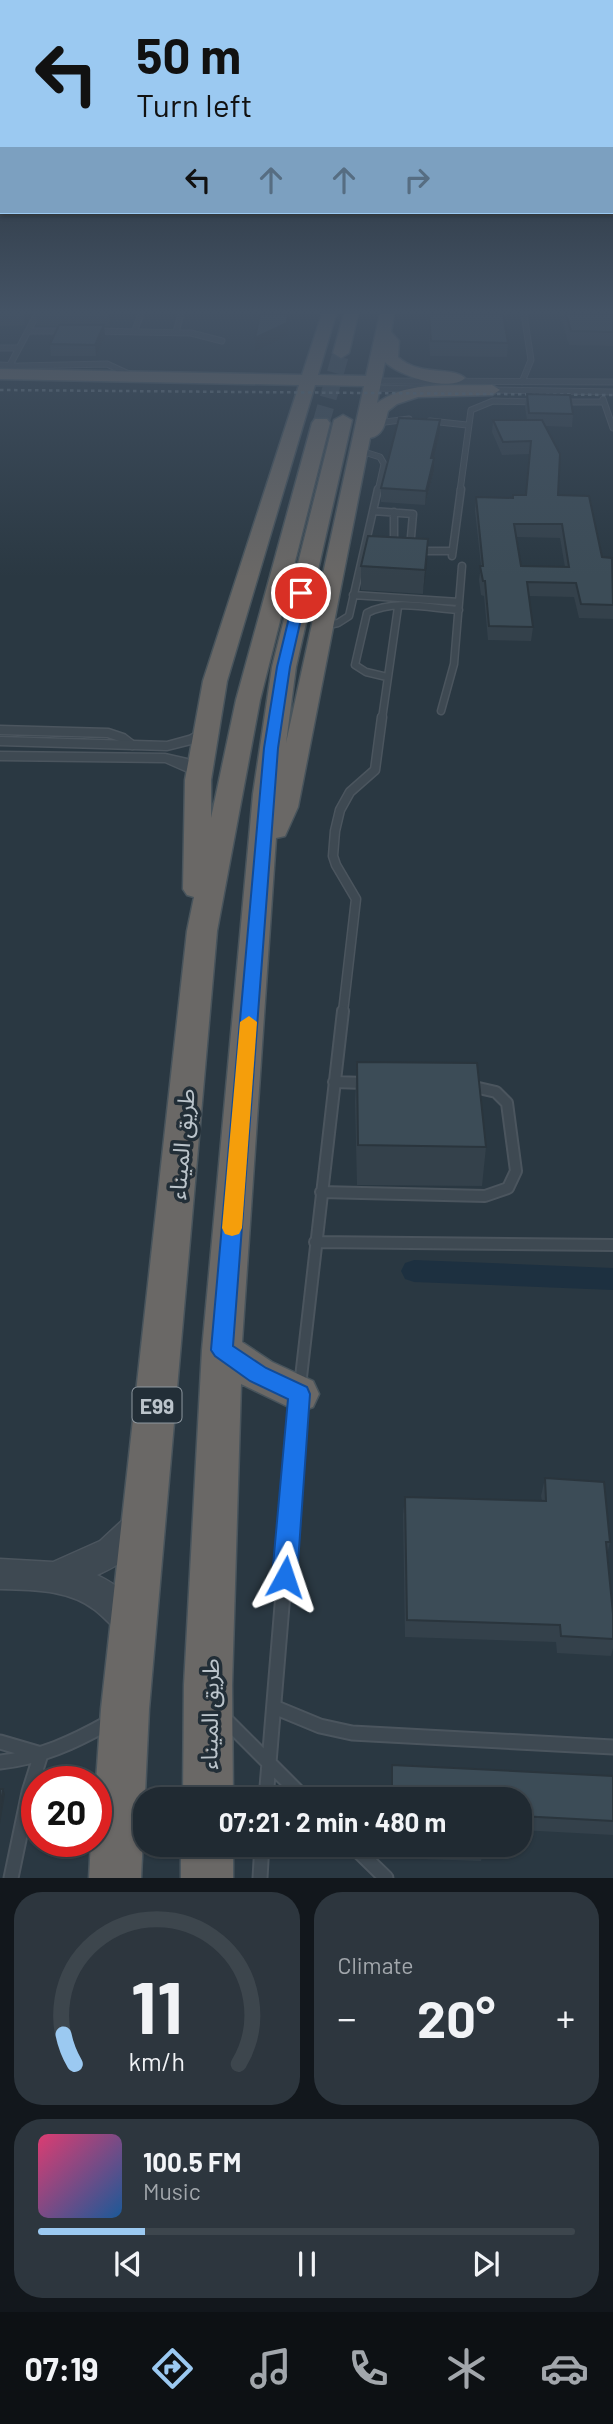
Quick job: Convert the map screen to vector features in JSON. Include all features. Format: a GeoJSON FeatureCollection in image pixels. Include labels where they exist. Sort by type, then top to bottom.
{"type":"FeatureCollection","features":[{"type":"Feature","properties":{"kind":"highway"},"geometry":{"type":"LineString","coordinates":[[280,402],[288,408],[286,432],[290,438]]}},
{"type":"Feature","properties":{"kind":"highway"},"geometry":{"type":"LineString","coordinates":[[202,931],[197,890],[200,772],[206,731],[219,668],[301,402]]}},
{"type":"Feature","properties":{"kind":"highway"},"geometry":{"type":"LineString","coordinates":[[263,844],[283,814],[368,402]]}},
{"type":"Feature","properties":{"kind":"highway"},"geometry":{"type":"LineString","coordinates":[[359,444],[377,423],[383,405],[390,402]]}},
{"type":"Feature","properties":{"kind":"highway","name":"طريق الميناء"},"geometry":{"type":"LineString","coordinates":[[115,1878],[125,1709],[202,931],[248,700],[332,421],[271,748],[222,1350],[208,1685],[208,1787]]}},
{"type":"Feature","properties":{"kind":"highway"},"geometry":{"type":"LineString","coordinates":[[222,1350],[258,1374],[299,1394]]}},
{"type":"Feature","properties":{"kind":"highway"},"geometry":{"type":"LineString","coordinates":[[207,1857],[207,1878]]}},
{"type":"Feature","properties":{"kind":"street"},"geometry":{"type":"LineString","coordinates":[[0,741],[176,744],[194,739],[206,731]]}},
{"type":"Feature","properties":{"kind":"street"},"geometry":{"type":"LineString","coordinates":[[0,756],[165,758],[182,762],[200,772]]}},
{"type":"Feature","properties":{"kind":"street"},"geometry":{"type":"LineString","coordinates":[[57,1576],[100,1558],[119,1546],[146,1515]]}},
{"type":"Feature","properties":{"kind":"street"},"geometry":{"type":"LineString","coordinates":[[0,1574],[57,1576],[108,1598],[134,1625]]}},
{"type":"Feature","properties":{"kind":"lane"},"geometry":{"type":"LineString","coordinates":[[394,512],[392,546],[452,554],[471,410],[479,404],[493,402]]}},
{"type":"Feature","properties":{"kind":"lane"},"geometry":{"type":"LineString","coordinates":[[525,402],[541,402]]}},
{"type":"Feature","properties":{"kind":"lane"},"geometry":{"type":"LineString","coordinates":[[554,402],[604,402],[613,428]]}},
{"type":"Feature","properties":{"kind":"lane"},"geometry":{"type":"LineString","coordinates":[[377,423],[402,419],[467,425]]}},
{"type":"Feature","properties":{"kind":"lane"},"geometry":{"type":"LineString","coordinates":[[322,626],[338,624],[346,618],[384,462],[359,444]]}},
{"type":"Feature","properties":{"kind":"lane"},"geometry":{"type":"LineString","coordinates":[[373,511],[414,515],[410,550]]}},
{"type":"Feature","properties":{"kind":"lane"},"geometry":{"type":"LineString","coordinates":[[441,711],[454,664],[461,566]]}},
{"type":"Feature","properties":{"kind":"lane"},"geometry":{"type":"LineString","coordinates":[[353,595],[459,606]]}},
{"type":"Feature","properties":{"kind":"lane"},"geometry":{"type":"LineString","coordinates":[[387,677],[360,670],[355,662],[367,613],[382,607],[459,606]]}},
{"type":"Feature","properties":{"kind":"lane"},"geometry":{"type":"LineString","coordinates":[[267,1787],[299,1394],[356,899],[334,860],[334,830],[340,806],[349,792],[362,778],[375,770],[398,607]]}},
{"type":"Feature","properties":{"kind":"lane"},"geometry":{"type":"LineString","coordinates":[[0,730],[108,733],[123,738],[132,745]]}},
{"type":"Feature","properties":{"kind":"lane"},"geometry":{"type":"LineString","coordinates":[[334,1082],[374,1083]]}},
{"type":"Feature","properties":{"kind":"lane"},"geometry":{"type":"LineString","coordinates":[[321,1192],[485,1196],[508,1188],[516,1171],[507,1103],[488,1088],[456,1085]]}},
{"type":"Feature","properties":{"kind":"lane"},"geometry":{"type":"LineString","coordinates":[[315,1242],[613,1245]]}},
{"type":"Feature","properties":{"kind":"lane"},"geometry":{"type":"LineString","coordinates":[[208,1685],[215,1703],[231,1727],[293,1787]]}},
{"type":"Feature","properties":{"kind":"lane"},"geometry":{"type":"LineString","coordinates":[[274,1707],[320,1726],[352,1733],[613,1747]]}},
{"type":"Feature","properties":{"kind":"lane"},"geometry":{"type":"LineString","coordinates":[[0,1762],[41,1754],[72,1743],[109,1723],[125,1709]]}},
{"type":"Feature","properties":{"kind":"lane"},"geometry":{"type":"LineString","coordinates":[[0,1742],[41,1754]]}},
{"type":"Feature","properties":{"kind":"lane"},"geometry":{"type":"LineString","coordinates":[[11,1878],[29,1792],[41,1754]]}},
{"type":"Feature","properties":{"kind":"lane"},"geometry":{"type":"LineString","coordinates":[[260,1878],[261,1857]]}},
{"type":"Feature","properties":{"kind":"lane"},"geometry":{"type":"LineString","coordinates":[[365,1857],[386,1878]]}},
{"type":"Feature","properties":{"kind":"building"},"geometry":{"type":"Polygon","coordinates":[[[528,402],[571,402],[573,414],[529,413],[528,402]]]}},
{"type":"Feature","properties":{"kind":"building"},"geometry":{"type":"Polygon","coordinates":[[[399,418],[440,420],[426,491],[381,488],[399,418]]]}},
{"type":"Feature","properties":{"kind":"building"},"geometry":{"type":"Polygon","coordinates":[[[493,420],[542,420],[560,454],[558,495],[589,496],[602,557],[612,558],[613,605],[581,604],[576,583],[527,582],[533,627],[489,626],[485,581],[480,566],[483,566],[476,497],[513,498],[513,495],[526,495],[531,441],[503,442],[493,420]],[[514,524],[521,566],[569,567],[562,524],[514,524]]]}},
{"type":"Feature","properties":{"kind":"building"},"geometry":{"type":"Polygon","coordinates":[[[368,536],[428,539],[425,570],[361,566],[368,536]]]}},
{"type":"Feature","properties":{"kind":"building"},"geometry":{"type":"Polygon","coordinates":[[[357,1062],[477,1063],[486,1147],[358,1145],[357,1062]]]}},
{"type":"Feature","properties":{"kind":"building"},"geometry":{"type":"Polygon","coordinates":[[[545,1478],[604,1482],[610,1542],[606,1542],[613,1639],[561,1636],[560,1625],[407,1620],[405,1497],[546,1501],[545,1478]]]}},
{"type":"Feature","properties":{"kind":"building"},"geometry":{"type":"Polygon","coordinates":[[[392,1765],[613,1776],[613,1821],[532,1817],[532,1787],[392,1787],[392,1765]]]}},
{"type":"Feature","properties":{"kind":"waterway"},"geometry":{"type":"LineString","coordinates":[[414,1271],[613,1279]]}},
{"type":"Feature","properties":{"kind":"tunnel"},"geometry":{"type":"LineString","coordinates":[[321,423],[327,402]]}},
{"type":"Feature","properties":{"kind":"slow traffic"},"geometry":{"type":"LineString","coordinates":[[232,1228],[249,1022]]}},
{"type":"Feature","properties":{"kind":"route"},"geometry":{"type":"LineString","coordinates":[[285,1577],[299,1394],[258,1374],[222,1350],[266,794],[277,706],[301,593]]}}]}
